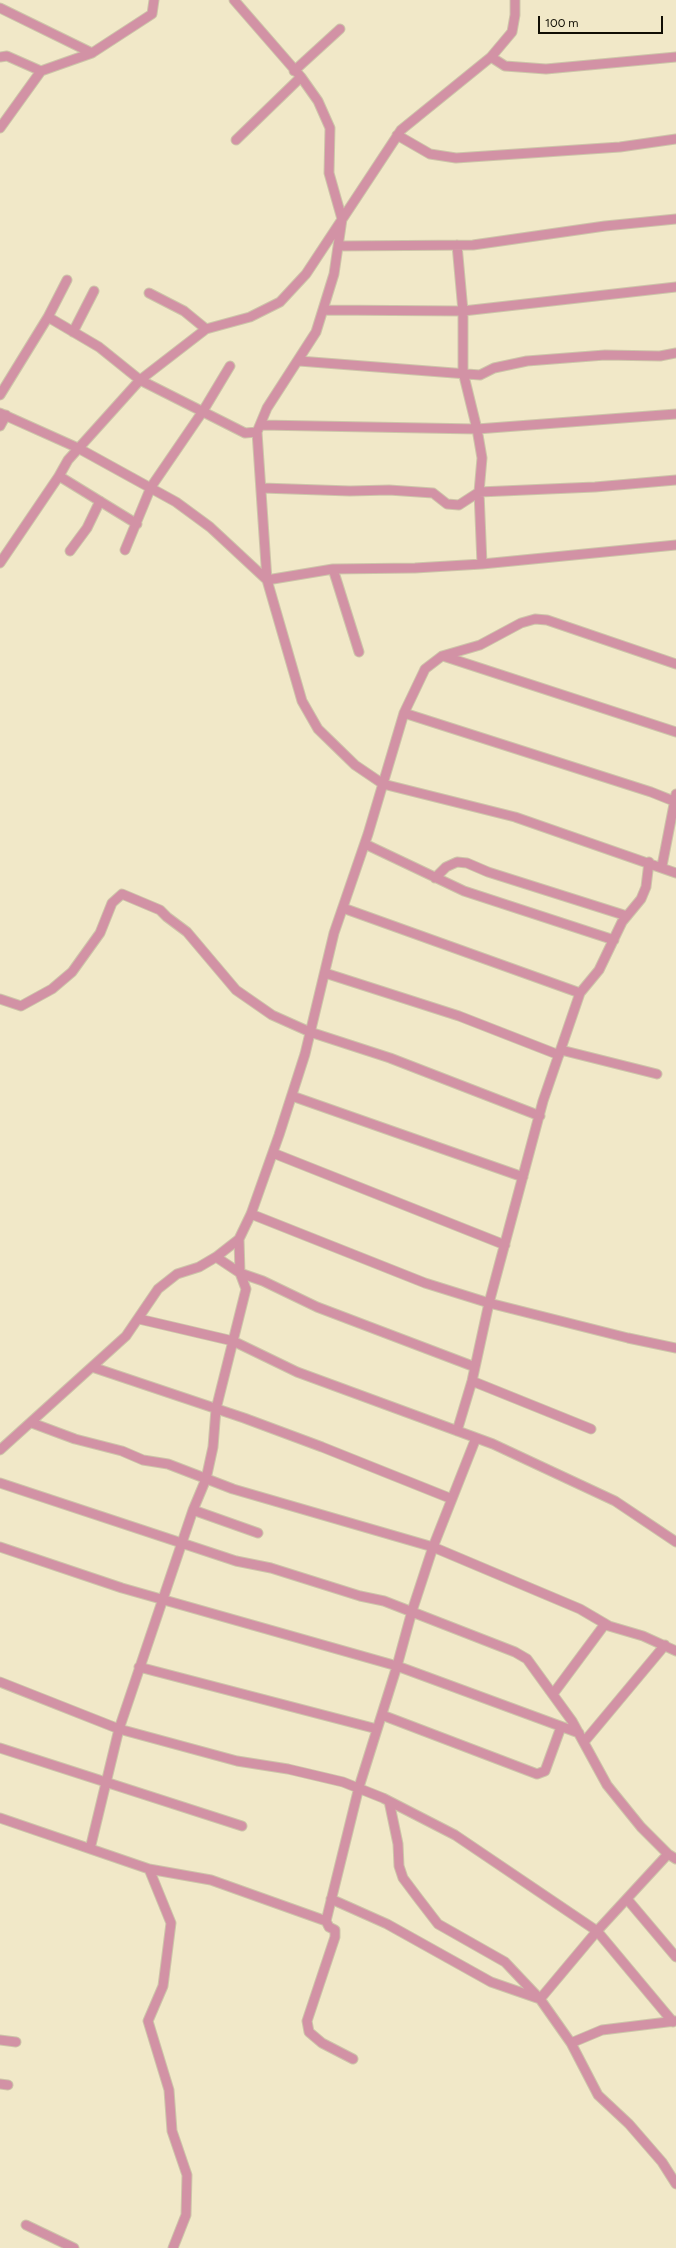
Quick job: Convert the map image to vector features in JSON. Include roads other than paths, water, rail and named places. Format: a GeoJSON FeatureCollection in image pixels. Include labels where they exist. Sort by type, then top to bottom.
{"type":"FeatureCollection","features":[{"type":"Feature","properties":{"kind":"street"},"geometry":{"type":"LineString","coordinates":[[0,128],[40,71],[92,53],[152,14],[154,0]]}},
{"type":"Feature","properties":{"kind":"street"},"geometry":{"type":"LineString","coordinates":[[234,0],[298,74],[318,101],[330,128],[329,173],[342,220],[334,274],[316,332],[299,361],[267,408],[259,428],[267,580],[302,701],[318,729],[355,765],[383,784],[515,817],[662,866],[676,873]]}},
{"type":"Feature","properties":{"kind":"street"},"geometry":{"type":"LineString","coordinates":[[0,563],[78,448],[140,380],[206,328],[250,317],[280,302],[306,274],[401,130],[491,56],[512,32],[516,15],[515,0]]}},
{"type":"Feature","properties":{"kind":"street"},"geometry":{"type":"LineString","coordinates":[[0,8],[92,53]]}},
{"type":"Feature","properties":{"kind":"street"},"geometry":{"type":"LineString","coordinates":[[236,140],[340,29]]}},
{"type":"Feature","properties":{"kind":"street"},"geometry":{"type":"LineString","coordinates":[[0,57],[7,56],[40,71]]}},
{"type":"Feature","properties":{"kind":"street"},"geometry":{"type":"LineString","coordinates":[[491,56],[505,66],[546,69],[676,57]]}},
{"type":"Feature","properties":{"kind":"street"},"geometry":{"type":"LineString","coordinates":[[398,135],[430,154],[456,158],[620,147],[676,139]]}},
{"type":"Feature","properties":{"kind":"street"},"geometry":{"type":"LineString","coordinates":[[338,246],[473,245],[605,226],[676,219]]}},
{"type":"Feature","properties":{"kind":"street"},"geometry":{"type":"LineString","coordinates":[[457,245],[463,312],[463,372],[477,429],[482,458],[479,492],[482,564]]}},
{"type":"Feature","properties":{"kind":"street"},"geometry":{"type":"LineString","coordinates":[[0,395],[48,317],[67,280]]}},
{"type":"Feature","properties":{"kind":"street"},"geometry":{"type":"LineString","coordinates":[[323,310],[463,312],[676,287]]}},
{"type":"Feature","properties":{"kind":"street"},"geometry":{"type":"LineString","coordinates":[[73,332],[94,291]]}},
{"type":"Feature","properties":{"kind":"street"},"geometry":{"type":"LineString","coordinates":[[149,293],[184,311],[206,328]]}},
{"type":"Feature","properties":{"kind":"street"},"geometry":{"type":"LineString","coordinates":[[48,317],[99,348],[140,380],[245,433],[259,428],[477,429],[676,414]]}},
{"type":"Feature","properties":{"kind":"street"},"geometry":{"type":"LineString","coordinates":[[299,361],[463,372],[480,375],[494,368],[526,361],[605,355],[660,356],[676,353]]}},
{"type":"Feature","properties":{"kind":"street"},"geometry":{"type":"LineString","coordinates":[[125,550],[151,487],[203,411],[230,366]]}},
{"type":"Feature","properties":{"kind":"street"},"geometry":{"type":"LineString","coordinates":[[0,426],[3,414],[78,448],[115,470],[151,487],[176,502],[210,527],[267,580]]}},
{"type":"Feature","properties":{"kind":"street"},"geometry":{"type":"LineString","coordinates":[[59,476],[137,524]]}},
{"type":"Feature","properties":{"kind":"street"},"geometry":{"type":"LineString","coordinates":[[262,488],[350,491],[389,490],[433,493],[447,504],[459,505],[479,492],[595,487],[676,480]]}},
{"type":"Feature","properties":{"kind":"street"},"geometry":{"type":"LineString","coordinates":[[70,551],[87,528],[100,501]]}},
{"type":"Feature","properties":{"kind":"street"},"geometry":{"type":"LineString","coordinates":[[267,580],[333,569],[415,568],[482,564],[676,545]]}},
{"type":"Feature","properties":{"kind":"street"},"geometry":{"type":"LineString","coordinates":[[333,569],[359,652]]}},
{"type":"Feature","properties":{"kind":"street"},"geometry":{"type":"LineString","coordinates":[[0,1450],[126,1336],[158,1289],[176,1274],[199,1267],[216,1257],[239,1239],[251,1214],[292,1096],[343,908],[365,844],[404,714],[425,669],[442,656],[480,645],[521,623],[535,619],[547,620],[676,664]]}},
{"type":"Feature","properties":{"kind":"street"},"geometry":{"type":"LineString","coordinates":[[442,656],[676,732]]}},
{"type":"Feature","properties":{"kind":"street"},"geometry":{"type":"LineString","coordinates":[[404,714],[676,800],[662,866]]}},
{"type":"Feature","properties":{"kind":"street"},"geometry":{"type":"LineString","coordinates":[[365,844],[464,891],[614,940]]}},
{"type":"Feature","properties":{"kind":"street"},"geometry":{"type":"LineString","coordinates":[[436,878],[446,867],[456,862],[467,863],[488,872],[627,916]]}},
{"type":"Feature","properties":{"kind":"street"},"geometry":{"type":"LineString","coordinates":[[457,1431],[472,1381],[489,1303],[523,1177],[560,1052],[580,993],[599,970],[627,916],[641,899],[646,887],[649,862]]}},
{"type":"Feature","properties":{"kind":"street"},"geometry":{"type":"LineString","coordinates":[[0,999],[21,1006],[52,989],[72,972],[100,933],[112,903],[122,894],[160,910],[167,918],[187,932],[236,990],[272,1015],[310,1032],[390,1058],[540,1116]]}},
{"type":"Feature","properties":{"kind":"street"},"geometry":{"type":"LineString","coordinates":[[343,908],[580,993]]}},
{"type":"Feature","properties":{"kind":"street"},"geometry":{"type":"LineString","coordinates":[[325,973],[460,1016],[560,1052],[657,1074]]}},
{"type":"Feature","properties":{"kind":"street"},"geometry":{"type":"LineString","coordinates":[[292,1096],[523,1177]]}},
{"type":"Feature","properties":{"kind":"street"},"geometry":{"type":"LineString","coordinates":[[273,1153],[505,1245]]}},
{"type":"Feature","properties":{"kind":"street"},"geometry":{"type":"LineString","coordinates":[[251,1214],[425,1282],[489,1303],[620,1336],[676,1348]]}},
{"type":"Feature","properties":{"kind":"street"},"geometry":{"type":"LineString","coordinates":[[90,1849],[119,1729],[162,1599],[193,1510],[206,1479],[213,1447],[216,1409],[246,1289],[240,1273],[239,1239]]}},
{"type":"Feature","properties":{"kind":"street"},"geometry":{"type":"LineString","coordinates":[[216,1257],[240,1273],[263,1281],[317,1307],[475,1367]]}},
{"type":"Feature","properties":{"kind":"street"},"geometry":{"type":"LineString","coordinates":[[139,1319],[233,1341],[297,1372],[476,1438],[615,1501],[676,1542]]}},
{"type":"Feature","properties":{"kind":"street"},"geometry":{"type":"LineString","coordinates":[[92,1367],[322,1447],[452,1499]]}},
{"type":"Feature","properties":{"kind":"street"},"geometry":{"type":"LineString","coordinates":[[472,1381],[591,1429]]}},
{"type":"Feature","properties":{"kind":"street"},"geometry":{"type":"LineString","coordinates":[[32,1422],[75,1439],[122,1451],[143,1460],[168,1464],[233,1490],[380,1532],[394,1534],[433,1547],[580,1609],[606,1624],[665,1645],[676,1651]]}},
{"type":"Feature","properties":{"kind":"street"},"geometry":{"type":"LineString","coordinates":[[353,2059],[322,2043],[309,2032],[307,2021],[335,1937],[335,1930],[329,1927],[326,1921],[359,1787],[398,1666],[412,1611],[433,1547],[476,1438]]}},
{"type":"Feature","properties":{"kind":"street"},"geometry":{"type":"LineString","coordinates":[[0,1483],[236,1561],[384,1601],[515,1652],[526,1659],[553,1694],[579,1733],[607,1785],[641,1827],[672,1857],[627,1899],[597,1931],[540,1999]]}},
{"type":"Feature","properties":{"kind":"street"},"geometry":{"type":"LineString","coordinates":[[193,1510],[258,1533]]}},
{"type":"Feature","properties":{"kind":"street"},"geometry":{"type":"LineString","coordinates":[[0,1547],[162,1599],[398,1666],[579,1733]]}},
{"type":"Feature","properties":{"kind":"street"},"geometry":{"type":"LineString","coordinates":[[553,1694],[606,1624]]}},
{"type":"Feature","properties":{"kind":"street"},"geometry":{"type":"LineString","coordinates":[[584,1742],[665,1645]]}},
{"type":"Feature","properties":{"kind":"street"},"geometry":{"type":"LineString","coordinates":[[139,1667],[377,1729]]}},
{"type":"Feature","properties":{"kind":"street"},"geometry":{"type":"LineString","coordinates":[[0,1682],[119,1729],[237,1761],[288,1769],[359,1787],[388,1801],[455,1835],[597,1931],[674,2021]]}},
{"type":"Feature","properties":{"kind":"street"},"geometry":{"type":"LineString","coordinates":[[382,1715],[537,1774],[545,1771],[561,1727]]}},
{"type":"Feature","properties":{"kind":"street"},"geometry":{"type":"LineString","coordinates":[[0,1748],[242,1826]]}},
{"type":"Feature","properties":{"kind":"street"},"geometry":{"type":"LineString","coordinates":[[388,1801],[398,1844],[399,1866],[403,1878],[418,1898],[438,1924],[505,1962],[540,1999],[571,2043],[598,2095],[629,2124],[662,2162],[676,2184]]}},
{"type":"Feature","properties":{"kind":"street"},"geometry":{"type":"LineString","coordinates":[[0,1818],[149,1869],[211,1880],[326,1921]]}},
{"type":"Feature","properties":{"kind":"street"},"geometry":{"type":"LineString","coordinates":[[149,1869],[171,1923],[163,1986],[148,2021],[169,2090],[172,2131],[187,2176],[186,2215],[173,2248]]}},
{"type":"Feature","properties":{"kind":"street"},"geometry":{"type":"LineString","coordinates":[[331,1899],[387,1924],[491,1982],[540,1999]]}},
{"type":"Feature","properties":{"kind":"street"},"geometry":{"type":"LineString","coordinates":[[627,1899],[676,1957]]}},
{"type":"Feature","properties":{"kind":"street"},"geometry":{"type":"LineString","coordinates":[[571,2043],[602,2030],[674,2021]]}},
{"type":"Feature","properties":{"kind":"street"},"geometry":{"type":"LineString","coordinates":[[0,2040],[16,2042]]}},
{"type":"Feature","properties":{"kind":"street"},"geometry":{"type":"LineString","coordinates":[[26,2225],[74,2248]]}}]}
